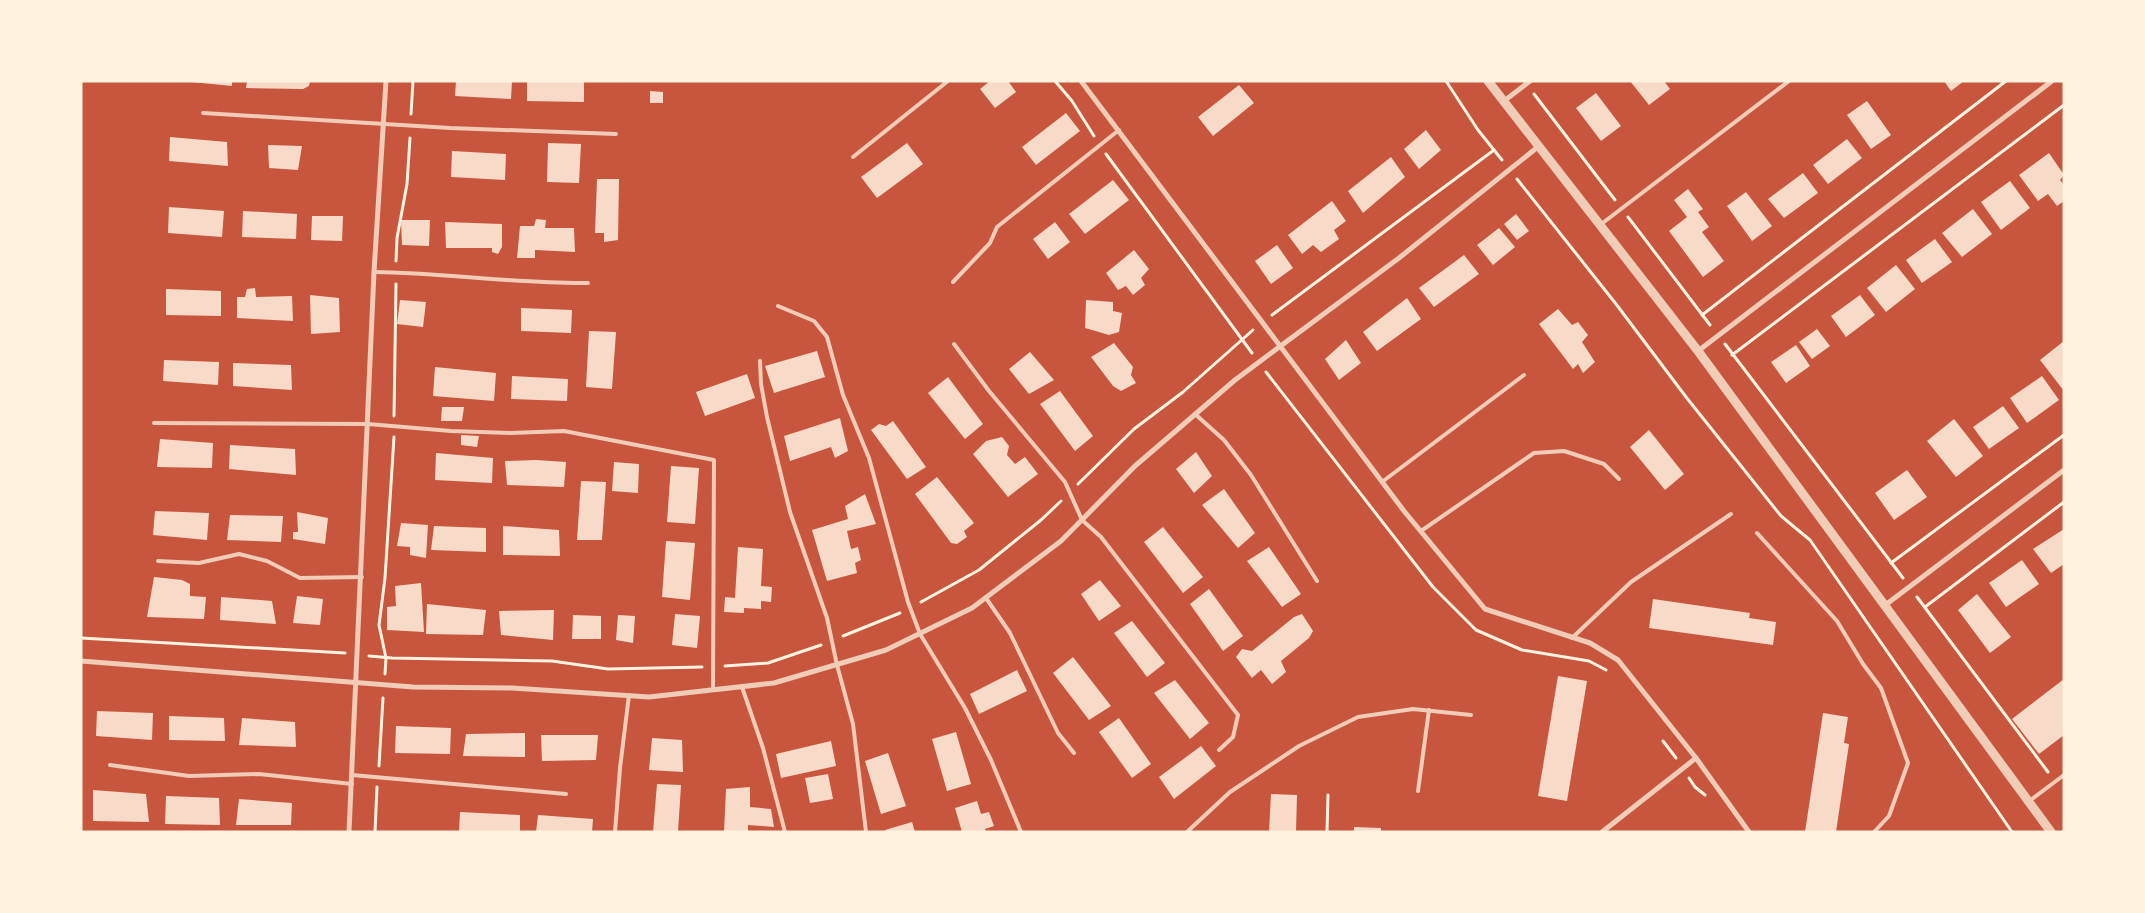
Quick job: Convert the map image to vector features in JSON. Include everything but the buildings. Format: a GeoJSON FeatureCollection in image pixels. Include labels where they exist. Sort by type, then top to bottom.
{"type":"FeatureCollection","features":[{"type":"Feature","properties":{"kind":"street"},"geometry":{"type":"LineString","coordinates":[[349,832],[362,576],[374,272],[386,81]]}},
{"type":"Feature","properties":{"kind":"street"},"geometry":{"type":"LineString","coordinates":[[1081,81],[1382,482],[1485,609],[1590,643],[1618,660],[1696,758],[1749,832]]}},
{"type":"Feature","properties":{"kind":"street"},"geometry":{"type":"LineString","coordinates":[[1488,81],[1698,351],[2050,832]]}},
{"type":"Feature","properties":{"kind":"street"},"geometry":{"type":"LineString","coordinates":[[1698,351],[2052,81]]}},
{"type":"Feature","properties":{"kind":"street"},"geometry":{"type":"LineString","coordinates":[[1504,101],[1528,83]]}},
{"type":"Feature","properties":{"kind":"street"},"geometry":{"type":"LineString","coordinates":[[81,661],[384,684],[649,696],[774,683],[886,650],[972,608],[1061,541],[1135,466],[1235,380],[1399,258],[1539,146]]}},
{"type":"Feature","properties":{"kind":"street"},"geometry":{"type":"LineString","coordinates":[[1884,606],[2064,470]]}},
{"type":"Feature","properties":{"kind":"street"},"geometry":{"type":"LineString","coordinates":[[1602,832],[1696,758]]}},
{"type":"Feature","properties":{"kind":"lane"},"geometry":{"type":"LineString","coordinates":[[852,157],[948,81]]}},
{"type":"Feature","properties":{"kind":"lane"},"geometry":{"type":"LineString","coordinates":[[1600,225],[1788,81]]}},
{"type":"Feature","properties":{"kind":"lane"},"geometry":{"type":"LineString","coordinates":[[203,113],[616,134]]}},
{"type":"Feature","properties":{"kind":"lane"},"geometry":{"type":"LineString","coordinates":[[953,282],[990,243],[997,227],[1119,130]]}},
{"type":"Feature","properties":{"kind":"lane"},"geometry":{"type":"LineString","coordinates":[[374,272],[552,283],[588,283]]}},
{"type":"Feature","properties":{"kind":"lane"},"geometry":{"type":"LineString","coordinates":[[778,306],[814,321],[827,337],[843,395],[869,458],[910,608],[920,634],[965,708],[991,760],[1021,832]]}},
{"type":"Feature","properties":{"kind":"lane"},"geometry":{"type":"LineString","coordinates":[[954,344],[989,391],[1065,482],[1082,520],[1101,536],[1238,715],[1233,737],[1219,750]]}},
{"type":"Feature","properties":{"kind":"lane"},"geometry":{"type":"LineString","coordinates":[[760,361],[761,384],[767,417],[790,512],[827,618],[836,665],[853,724],[866,832]]}},
{"type":"Feature","properties":{"kind":"lane"},"geometry":{"type":"LineString","coordinates":[[1382,482],[1524,375]]}},
{"type":"Feature","properties":{"kind":"lane"},"geometry":{"type":"LineString","coordinates":[[1195,414],[1224,440],[1251,475],[1317,581]]}},
{"type":"Feature","properties":{"kind":"lane"},"geometry":{"type":"LineString","coordinates":[[154,423],[368,424],[511,433],[564,431],[714,460],[713,690]]}},
{"type":"Feature","properties":{"kind":"lane"},"geometry":{"type":"LineString","coordinates":[[1421,532],[1534,453],[1564,451],[1604,464],[1619,479]]}},
{"type":"Feature","properties":{"kind":"lane"},"geometry":{"type":"LineString","coordinates":[[1572,638],[1630,582],[1731,514]]}},
{"type":"Feature","properties":{"kind":"lane"},"geometry":{"type":"LineString","coordinates":[[1758,533],[1837,621],[1863,664],[1881,688],[1908,763],[1889,816],[1874,832]]}},
{"type":"Feature","properties":{"kind":"lane"},"geometry":{"type":"LineString","coordinates":[[158,560],[199,563],[240,554],[267,561],[300,578],[362,576]]}},
{"type":"Feature","properties":{"kind":"lane"},"geometry":{"type":"LineString","coordinates":[[986,598],[1010,633],[1058,733],[1074,753]]}},
{"type":"Feature","properties":{"kind":"lane"},"geometry":{"type":"LineString","coordinates":[[742,687],[763,748],[786,832]]}},
{"type":"Feature","properties":{"kind":"lane"},"geometry":{"type":"LineString","coordinates":[[615,832],[628,695]]}},
{"type":"Feature","properties":{"kind":"lane"},"geometry":{"type":"LineString","coordinates":[[1186,832],[1230,792],[1299,746],[1358,717],[1413,709],[1471,715]]}},
{"type":"Feature","properties":{"kind":"lane"},"geometry":{"type":"LineString","coordinates":[[1418,791],[1429,710]]}},
{"type":"Feature","properties":{"kind":"lane"},"geometry":{"type":"LineString","coordinates":[[110,765],[189,776],[259,774],[352,784]]}},
{"type":"Feature","properties":{"kind":"lane"},"geometry":{"type":"LineString","coordinates":[[352,775],[566,794]]}},
{"type":"Feature","properties":{"kind":"lane"},"geometry":{"type":"LineString","coordinates":[[2028,802],[2064,775]]}},
{"type":"Feature","properties":{"kind":"path"},"geometry":{"type":"LineString","coordinates":[[375,832],[386,658],[379,625],[385,578],[394,464],[396,238],[407,184],[413,81]]}},
{"type":"Feature","properties":{"kind":"path"},"geometry":{"type":"LineString","coordinates":[[1446,81],[1494,150],[1775,509],[1810,540],[2012,832]]}},
{"type":"Feature","properties":{"kind":"path"},"geometry":{"type":"LineString","coordinates":[[1702,315],[2006,81]]}},
{"type":"Feature","properties":{"kind":"path"},"geometry":{"type":"LineString","coordinates":[[1528,83],[1925,607],[2055,782]]}},
{"type":"Feature","properties":{"kind":"path"},"geometry":{"type":"LineString","coordinates":[[1732,354],[2064,105]]}},
{"type":"Feature","properties":{"kind":"path"},"geometry":{"type":"LineString","coordinates":[[81,638],[386,658],[552,660],[608,669],[768,663],[802,653],[910,608],[979,570],[1041,520],[1134,429],[1183,392],[1262,323],[1494,150]]}},
{"type":"Feature","properties":{"kind":"path"},"geometry":{"type":"LineString","coordinates":[[1891,563],[2064,435]]}},
{"type":"Feature","properties":{"kind":"path"},"geometry":{"type":"LineString","coordinates":[[1925,607],[2064,502]]}},
{"type":"Feature","properties":{"kind":"path"},"geometry":{"type":"LineString","coordinates":[[1326,832],[1328,795]]}}]}
